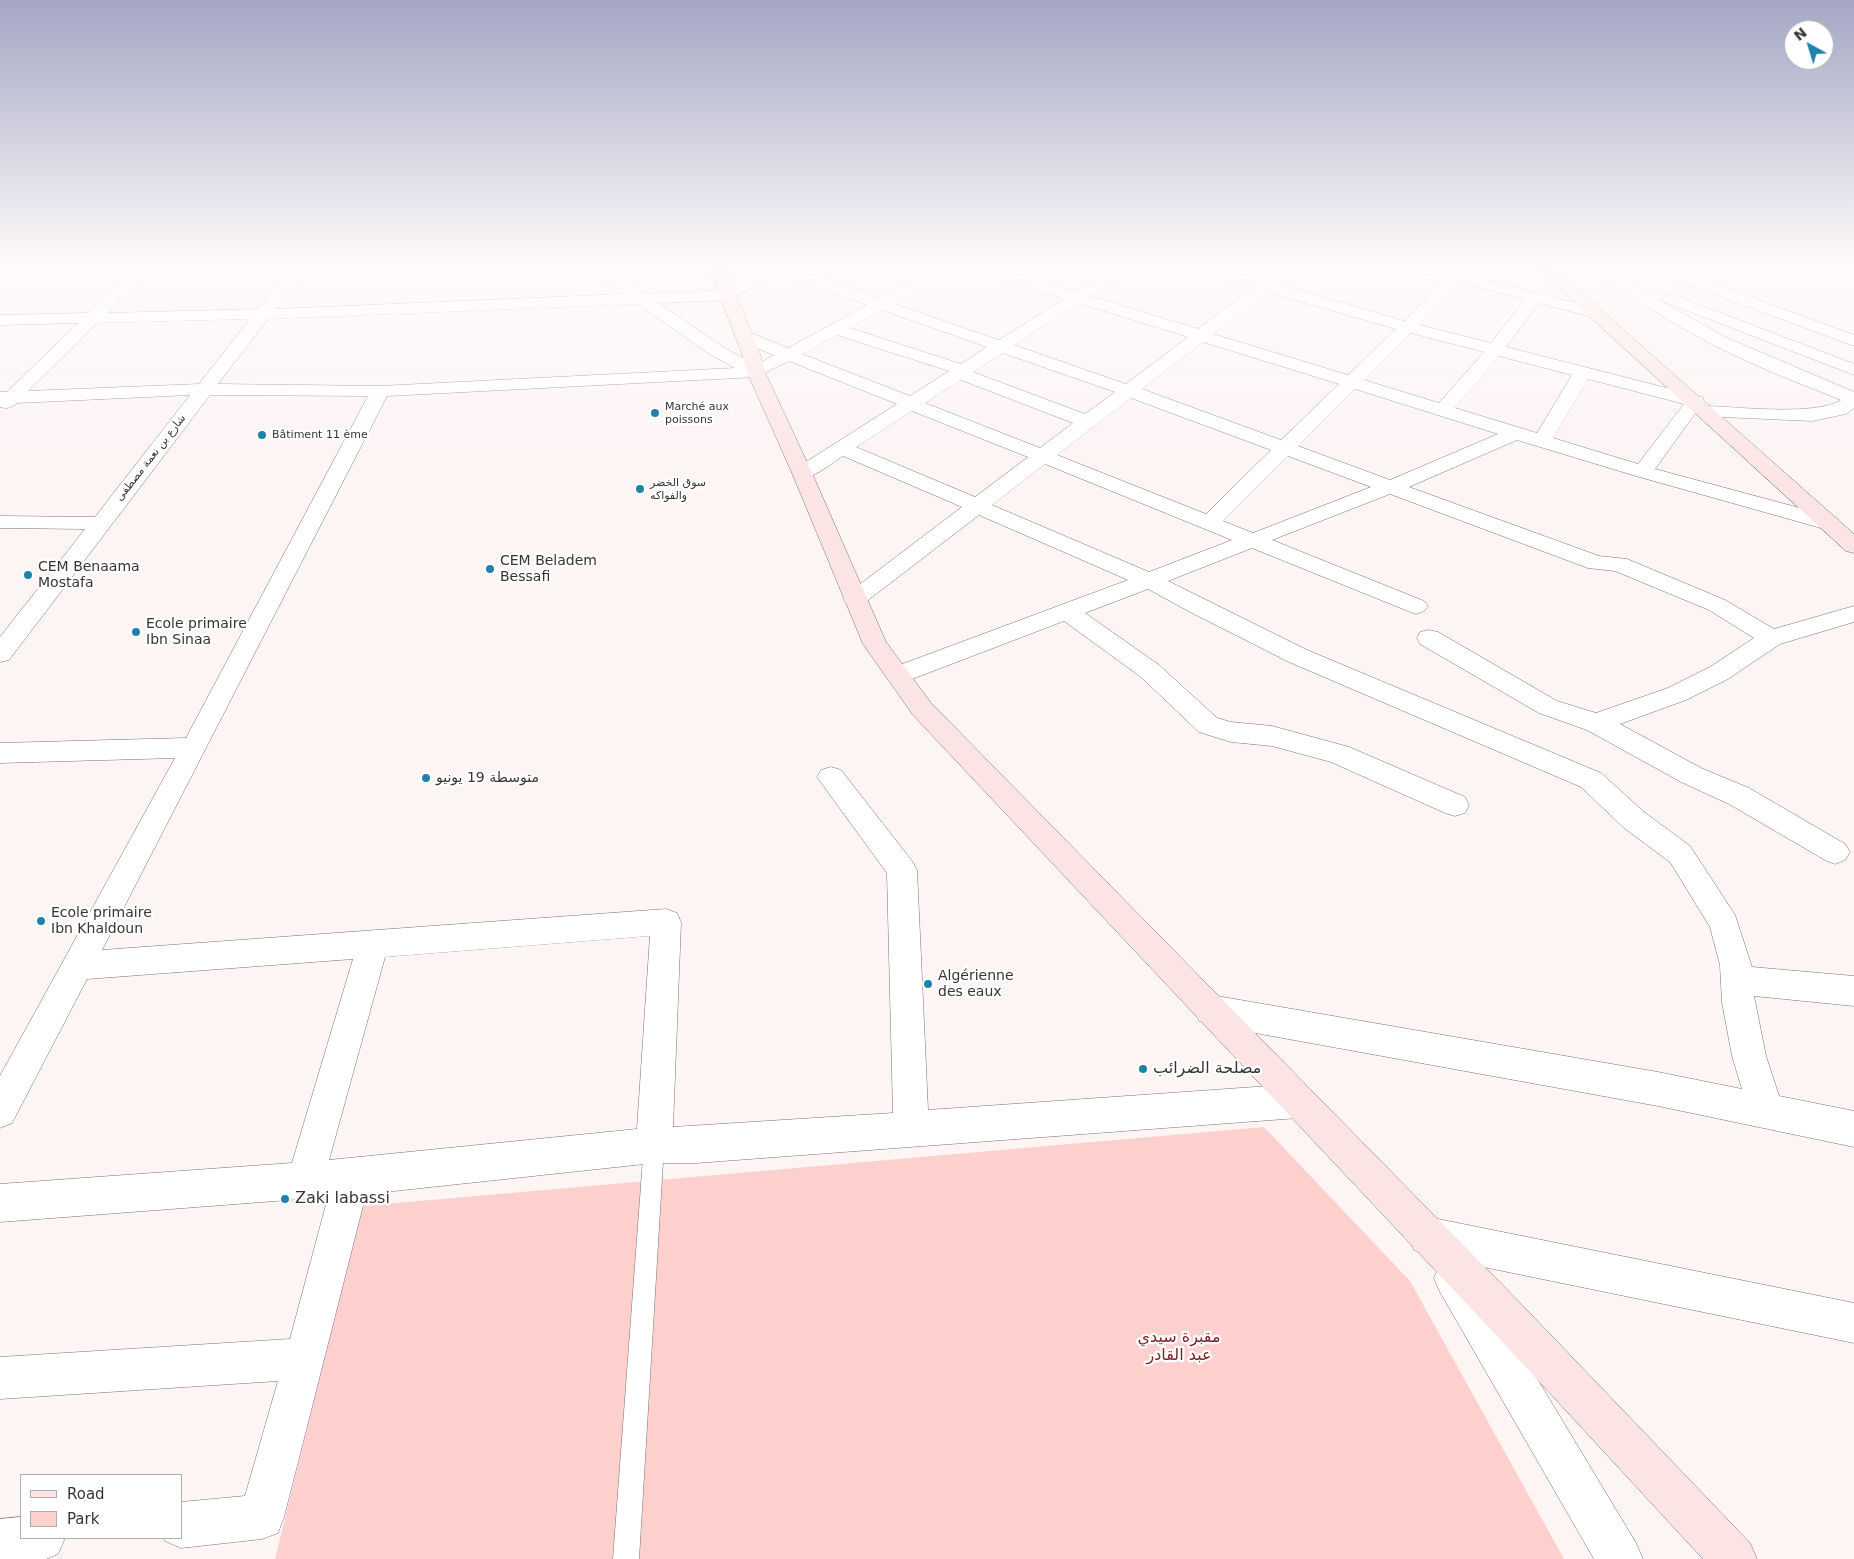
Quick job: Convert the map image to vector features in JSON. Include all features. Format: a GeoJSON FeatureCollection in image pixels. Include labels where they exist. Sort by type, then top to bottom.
{"type":"FeatureCollection","features":[{"type":"Feature","properties":{"kind":"main road"},"geometry":{"type":"LineString","coordinates":[[1618,335],[1829,523],[1851,540]]}},
{"type":"Feature","properties":{"kind":"main road"},"geometry":{"type":"LineString","coordinates":[[745,337],[756,372],[802,473],[875,644],[922,709],[1428,1236],[1734,1559]]}},
{"type":"Feature","properties":{"kind":"street"},"geometry":{"type":"LineString","coordinates":[[4,402],[75,335]]}},
{"type":"Feature","properties":{"kind":"street","name":"شارع بن نعمة مصطفى"},"geometry":{"type":"LineString","coordinates":[[1,651],[247,335]]}},
{"type":"Feature","properties":{"kind":"street"},"geometry":{"type":"LineString","coordinates":[[694,335],[756,372]]}},
{"type":"Feature","properties":{"kind":"street"},"geometry":{"type":"LineString","coordinates":[[4,402],[205,389],[380,391],[756,372],[827,335]]}},
{"type":"Feature","properties":{"kind":"street"},"geometry":{"type":"LineString","coordinates":[[850,335],[961,372],[1088,422]]}},
{"type":"Feature","properties":{"kind":"street"},"geometry":{"type":"LineString","coordinates":[[968,335],[1129,391],[1596,563],[1619,564],[1717,605],[1771,638]]}},
{"type":"Feature","properties":{"kind":"street"},"geometry":{"type":"LineString","coordinates":[[802,473],[1018,335]]}},
{"type":"Feature","properties":{"kind":"street"},"geometry":{"type":"LineString","coordinates":[[1197,335],[1351,384],[1643,472],[1829,523]]}},
{"type":"Feature","properties":{"kind":"street"},"geometry":{"type":"LineString","coordinates":[[1210,522],[1400,335]]}},
{"type":"Feature","properties":{"kind":"street"},"geometry":{"type":"LineString","coordinates":[[1433,335],[1582,373],[1701,407],[1812,415],[1839,410],[1854,400]]}},
{"type":"Feature","properties":{"kind":"street"},"geometry":{"type":"LineString","coordinates":[[1443,411],[1506,335]]}},
{"type":"Feature","properties":{"kind":"street"},"geometry":{"type":"LineString","coordinates":[[1706,335],[1740,353],[1854,400]]}},
{"type":"Feature","properties":{"kind":"street"},"geometry":{"type":"LineString","coordinates":[[1763,335],[1854,370]]}},
{"type":"Feature","properties":{"kind":"street"},"geometry":{"type":"LineString","coordinates":[[1837,335],[1854,341]]}},
{"type":"Feature","properties":{"kind":"street"},"geometry":{"type":"LineString","coordinates":[[855,599],[1201,336]]}},
{"type":"Feature","properties":{"kind":"street"},"geometry":{"type":"LineString","coordinates":[[745,337],[1416,606]]}},
{"type":"Feature","properties":{"kind":"street"},"geometry":{"type":"LineString","coordinates":[[1542,441],[1582,373]]}},
{"type":"Feature","properties":{"kind":"street"},"geometry":{"type":"LineString","coordinates":[[0,1111],[194,748],[380,391]]}},
{"type":"Feature","properties":{"kind":"street"},"geometry":{"type":"LineString","coordinates":[[1643,472],[1701,407]]}},
{"type":"Feature","properties":{"kind":"street"},"geometry":{"type":"LineString","coordinates":[[898,675],[1391,487],[1516,434]]}},
{"type":"Feature","properties":{"kind":"street"},"geometry":{"type":"LineString","coordinates":[[842,448],[1149,580],[1298,656],[1591,780],[1634,820],[1680,854],[1724,924],[1736,965],[1738,1002],[1749,1056],[1766,1111]]}},
{"type":"Feature","properties":{"kind":"street"},"geometry":{"type":"LineString","coordinates":[[0,522],[102,523]]}},
{"type":"Feature","properties":{"kind":"street"},"geometry":{"type":"LineString","coordinates":[[1067,611],[1150,671],[1208,726],[1232,732],[1272,736],[1339,754],[1456,806]]}},
{"type":"Feature","properties":{"kind":"street"},"geometry":{"type":"LineString","coordinates":[[1596,723],[1677,694],[1719,673],[1771,638],[1854,614]]}},
{"type":"Feature","properties":{"kind":"street"},"geometry":{"type":"LineString","coordinates":[[1429,638],[1548,707],[1596,723],[1691,775],[1739,796],[1835,852]]}},
{"type":"Feature","properties":{"kind":"street"},"geometry":{"type":"LineString","coordinates":[[0,753],[194,748]]}},
{"type":"Feature","properties":{"kind":"street"},"geometry":{"type":"LineString","coordinates":[[831,777],[902,870],[911,1129]]}},
{"type":"Feature","properties":{"kind":"street"},"geometry":{"type":"LineString","coordinates":[[77,966],[666,922],[654,1145]]}},
{"type":"Feature","properties":{"kind":"street"},"geometry":{"type":"LineString","coordinates":[[305,1180],[373,943]]}},
{"type":"Feature","properties":{"kind":"street"},"geometry":{"type":"LineString","coordinates":[[1737,980],[1854,992]]}},
{"type":"Feature","properties":{"kind":"street"},"geometry":{"type":"LineString","coordinates":[[1211,1010],[1658,1088],[1854,1130]]}},
{"type":"Feature","properties":{"kind":"street"},"geometry":{"type":"LineString","coordinates":[[0,1203],[352,1178],[654,1145],[696,1145],[1298,1101]]}},
{"type":"Feature","properties":{"kind":"street"},"geometry":{"type":"LineString","coordinates":[[182,1525],[262,1517],[352,1178]]}},
{"type":"Feature","properties":{"kind":"street"},"geometry":{"type":"LineString","coordinates":[[1428,1236],[1854,1323]]}},
{"type":"Feature","properties":{"kind":"street"},"geometry":{"type":"LineString","coordinates":[[1428,1236],[1620,1559]]}},
{"type":"Feature","properties":{"kind":"street"},"geometry":{"type":"LineString","coordinates":[[0,1378],[305,1359]]}},
{"type":"Feature","properties":{"kind":"street"},"geometry":{"type":"LineString","coordinates":[[0,1542],[32,1539]]}},
{"type":"Feature","properties":{"kind":"lane"},"geometry":{"type":"LineString","coordinates":[[626,1559],[654,1145]]}},
{"type":"Feature","properties":{"kind":"green space","name":"مقبرة سيدي عبد القادر"},"geometry":{"type":"Polygon","coordinates":[[[1264,1127],[1410,1281],[1564,1559],[275,1559],[362,1206],[1264,1127]]]}},
{"type":"Feature","properties":{"kind":"place","name":"Marché aux poissons"},"geometry":{"type":"Point","coordinates":[655,413]}},
{"type":"Feature","properties":{"kind":"place","name":"Bâtiment 11 ème"},"geometry":{"type":"Point","coordinates":[262,435]}},
{"type":"Feature","properties":{"kind":"place","name":"سوق الخضر والفواكه"},"geometry":{"type":"Point","coordinates":[640,489]}},
{"type":"Feature","properties":{"kind":"place","name":"CEM Beladem Bessafi"},"geometry":{"type":"Point","coordinates":[490,569]}},
{"type":"Feature","properties":{"kind":"place","name":"CEM Benaama Mostafa"},"geometry":{"type":"Point","coordinates":[28,575]}},
{"type":"Feature","properties":{"kind":"place","name":"Ecole primaire Ibn Sinaa"},"geometry":{"type":"Point","coordinates":[136,632]}},
{"type":"Feature","properties":{"kind":"place","name":"متوسطة 19 يونيو"},"geometry":{"type":"Point","coordinates":[426,778]}},
{"type":"Feature","properties":{"kind":"place","name":"Ecole primaire Ibn Khaldoun"},"geometry":{"type":"Point","coordinates":[41,921]}},
{"type":"Feature","properties":{"kind":"place","name":"Algérienne des eaux"},"geometry":{"type":"Point","coordinates":[928,984]}},
{"type":"Feature","properties":{"kind":"place","name":"مصلحة الضرائب"},"geometry":{"type":"Point","coordinates":[1143,1069]}},
{"type":"Feature","properties":{"kind":"place","name":"Zaki labassi"},"geometry":{"type":"Point","coordinates":[285,1199]}}]}
